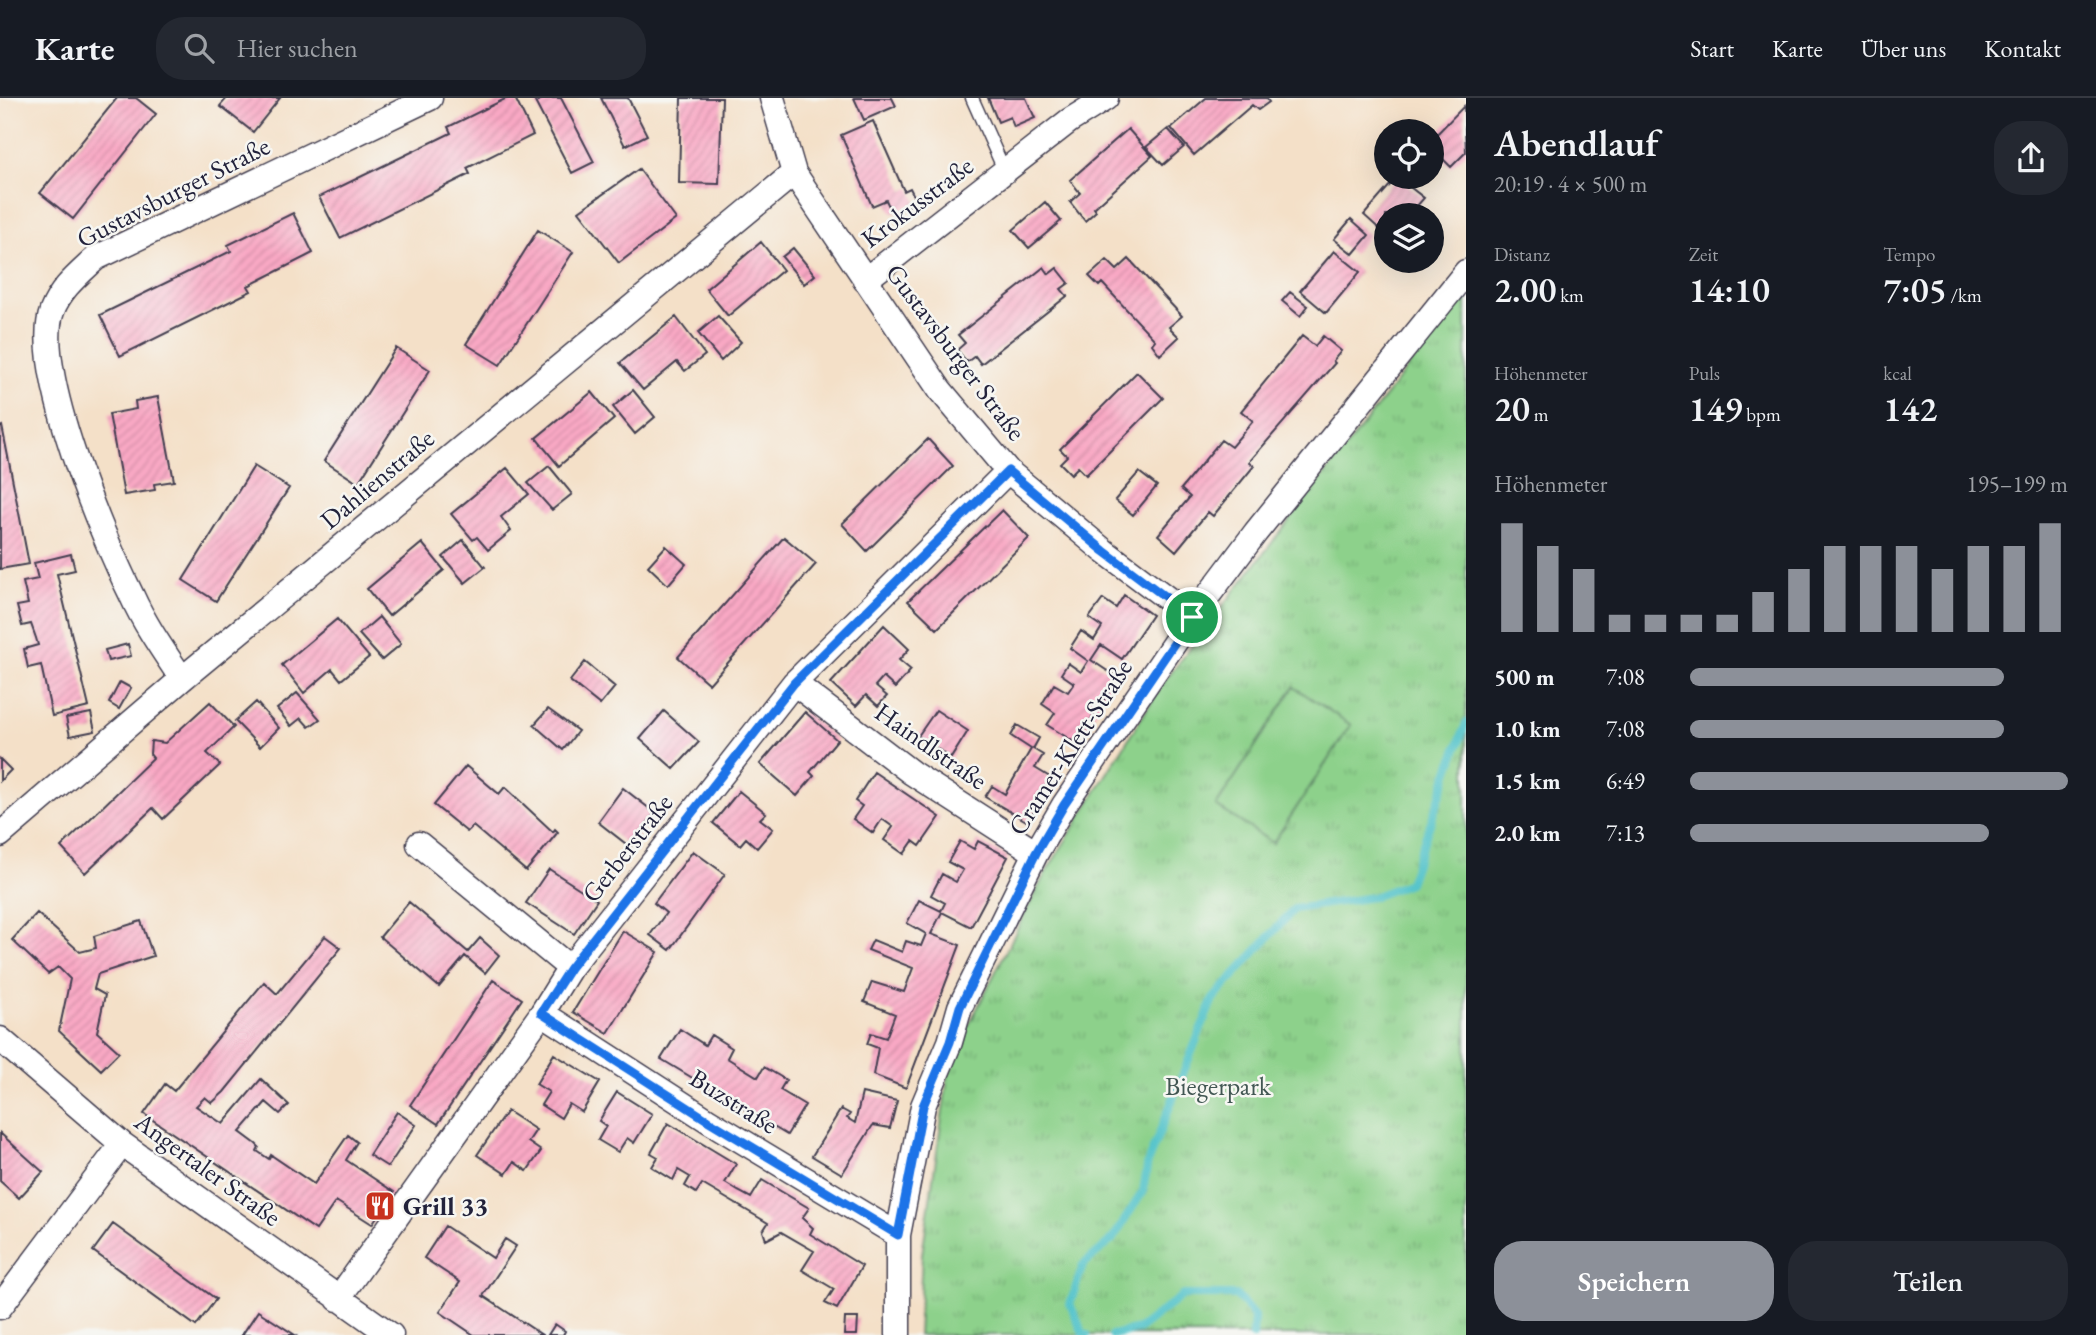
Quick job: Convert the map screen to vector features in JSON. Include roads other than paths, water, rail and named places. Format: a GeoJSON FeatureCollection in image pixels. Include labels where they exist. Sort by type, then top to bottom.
{"type":"FeatureCollection","features":[{"type":"Feature","properties":{"kind":"street","name":"Gustavsburger Straße"},"geometry":{"type":"LineString","coordinates":[[182,679],[132,598],[94,509],[51,378],[46,345],[52,313],[63,289],[96,258],[430,98]]}},
{"type":"Feature","properties":{"kind":"street","name":"Gustavsburger Straße"},"geometry":{"type":"LineString","coordinates":[[772,98],[794,173],[940,390],[1008,471],[1104,551],[1192,617]]}},
{"type":"Feature","properties":{"kind":"street","name":"Krokusstraße"},"geometry":{"type":"LineString","coordinates":[[865,280],[1069,121],[1106,98]]}},
{"type":"Feature","properties":{"kind":"street","name":"Dahlienstraße"},"geometry":{"type":"LineString","coordinates":[[0,835],[182,679],[794,173]]}},
{"type":"Feature","properties":{"kind":"street","name":"Cramer-Klett-Straße"},"geometry":{"type":"LineString","coordinates":[[898,1335],[898,1235],[923,1106],[950,1042],[960,1007],[1036,853],[1130,706],[1192,617],[1256,531],[1466,272]]}},
{"type":"Feature","properties":{"kind":"street","name":"Gerberstraße"},"geometry":{"type":"LineString","coordinates":[[338,1299],[570,968],[794,683],[1008,471]]}},
{"type":"Feature","properties":{"kind":"street","name":"Haindlstraße"},"geometry":{"type":"LineString","coordinates":[[794,683],[912,773],[1036,853]]}},
{"type":"Feature","properties":{"kind":"street"},"geometry":{"type":"LineString","coordinates":[[419,844],[570,968]]}},
{"type":"Feature","properties":{"kind":"street","name":"Buzstraße"},"geometry":{"type":"LineString","coordinates":[[541,1013],[709,1121],[898,1235]]}},
{"type":"Feature","properties":{"kind":"street","name":"Angertaler Straße"},"geometry":{"type":"LineString","coordinates":[[0,1039],[122,1144],[391,1335]]}},
{"type":"Feature","properties":{"kind":"street"},"geometry":{"type":"LineString","coordinates":[[0,1307],[122,1144]]}},
{"type":"Feature","properties":{"kind":"lane","name":"Krokusstraße"},"geometry":{"type":"LineString","coordinates":[[972,98],[1006,172]]}},
{"type":"Feature","properties":{"kind":"waterway"},"geometry":{"type":"LineString","coordinates":[[1087,1335],[1083,1333],[1070,1304],[1083,1265],[1112,1240],[1143,1191],[1148,1161],[1213,999],[1294,909],[1373,897],[1409,883],[1466,723]]}},
{"type":"Feature","properties":{"kind":"waterway"},"geometry":{"type":"LineString","coordinates":[[1112,1335],[1139,1329],[1183,1295],[1236,1295],[1254,1316],[1253,1335]]}},
{"type":"Feature","properties":{"kind":"place","name":"Grill 33"},"geometry":{"type":"Point","coordinates":[380,1206]}},
{"type":"Feature","properties":{"kind":"park label","name":"Biegerpark"},"geometry":{"type":"Point","coordinates":[1218,1086]}}]}
